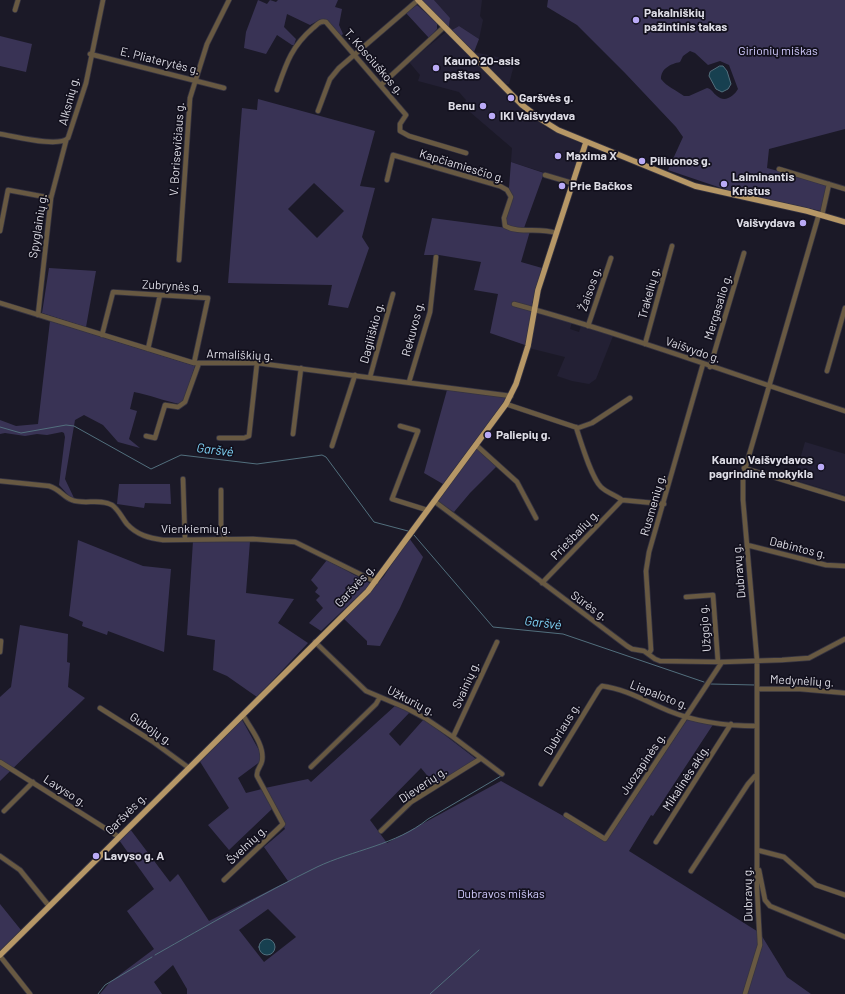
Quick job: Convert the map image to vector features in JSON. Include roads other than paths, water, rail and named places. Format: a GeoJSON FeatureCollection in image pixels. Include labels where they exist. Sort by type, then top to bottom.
{"type":"FeatureCollection","features":[{"type":"Feature","properties":{"kind":"main road"},"geometry":{"type":"LineString","coordinates":[[418,0],[533,114],[558,130],[695,186],[820,214],[845,222]]}},
{"type":"Feature","properties":{"kind":"main road","name":"Garšvės g."},"geometry":{"type":"LineString","coordinates":[[0,955],[376,582],[427,510],[506,404],[511,396],[528,346],[534,308],[556,233],[586,142]]}},
{"type":"Feature","properties":{"kind":"street"},"geometry":{"type":"LineString","coordinates":[[15,10],[18,0]]}},
{"type":"Feature","properties":{"kind":"street","name":"Alksnių g."},"geometry":{"type":"LineString","coordinates":[[0,134],[54,142],[66,141],[70,135],[79,109],[86,83],[90,54],[102,0]]}},
{"type":"Feature","properties":{"kind":"street","name":"V. Borisevičiaus g."},"geometry":{"type":"LineString","coordinates":[[179,260],[190,98],[207,44],[229,0]]}},
{"type":"Feature","properties":{"kind":"street"},"geometry":{"type":"LineString","coordinates":[[318,111],[330,79],[339,68],[418,0]]}},
{"type":"Feature","properties":{"kind":"street","name":"T. Kosciuškos g."},"geometry":{"type":"LineString","coordinates":[[277,90],[292,50],[319,22],[326,22],[406,115],[400,124],[400,131],[409,136],[466,152]]}},
{"type":"Feature","properties":{"kind":"street"},"geometry":{"type":"LineString","coordinates":[[381,85],[444,27]]}},
{"type":"Feature","properties":{"kind":"street","name":"E. Pliaterytės g."},"geometry":{"type":"LineString","coordinates":[[90,54],[224,88]]}},
{"type":"Feature","properties":{"kind":"street","name":"Spyglainių g."},"geometry":{"type":"LineString","coordinates":[[38,315],[51,198],[66,141]]}},
{"type":"Feature","properties":{"kind":"street","name":"Kapčiamiesčio g."},"geometry":{"type":"LineString","coordinates":[[387,180],[393,155],[500,186],[507,190],[511,197],[504,218],[505,226],[556,233]]}},
{"type":"Feature","properties":{"kind":"street"},"geometry":{"type":"LineString","coordinates":[[779,169],[845,188]]}},
{"type":"Feature","properties":{"kind":"street"},"geometry":{"type":"LineString","coordinates":[[544,175],[572,183]]}},
{"type":"Feature","properties":{"kind":"street","name":"Dubravų g."},"geometry":{"type":"LineString","coordinates":[[745,994],[760,945],[760,937],[757,889],[757,660],[742,484],[744,468],[829,184]]}},
{"type":"Feature","properties":{"kind":"street"},"geometry":{"type":"LineString","coordinates":[[0,230],[8,190],[51,198]]}},
{"type":"Feature","properties":{"kind":"street","name":"Trakelių g."},"geometry":{"type":"LineString","coordinates":[[645,344],[672,246]]}},
{"type":"Feature","properties":{"kind":"street","name":"Mergasalio g."},"geometry":{"type":"LineString","coordinates":[[710,367],[744,253]]}},
{"type":"Feature","properties":{"kind":"street","name":"Rekuvos g."},"geometry":{"type":"LineString","coordinates":[[410,382],[430,312],[436,257]]}},
{"type":"Feature","properties":{"kind":"street","name":"Žaisos g."},"geometry":{"type":"LineString","coordinates":[[588,326],[611,258]]}},
{"type":"Feature","properties":{"kind":"street","name":"Zubrynės g."},"geometry":{"type":"LineString","coordinates":[[102,335],[113,292],[208,298],[196,363]]}},
{"type":"Feature","properties":{"kind":"street"},"geometry":{"type":"LineString","coordinates":[[148,349],[160,294]]}},
{"type":"Feature","properties":{"kind":"street","name":"Dagiliškio g."},"geometry":{"type":"LineString","coordinates":[[370,377],[392,294]]}},
{"type":"Feature","properties":{"kind":"street","name":"Armališkių g."},"geometry":{"type":"LineString","coordinates":[[0,303],[196,363],[257,363],[511,396]]}},
{"type":"Feature","properties":{"kind":"street","name":"Vaišvydo g."},"geometry":{"type":"LineString","coordinates":[[514,304],[534,308],[845,411]]}},
{"type":"Feature","properties":{"kind":"street"},"geometry":{"type":"LineString","coordinates":[[827,371],[845,308]]}},
{"type":"Feature","properties":{"kind":"street"},"geometry":{"type":"LineString","coordinates":[[840,328],[845,330]]}},
{"type":"Feature","properties":{"kind":"street"},"geometry":{"type":"LineString","coordinates":[[146,436],[155,438],[165,405],[178,407],[185,402],[196,363]]}},
{"type":"Feature","properties":{"kind":"street"},"geometry":{"type":"LineString","coordinates":[[219,438],[244,438],[249,436],[257,363]]}},
{"type":"Feature","properties":{"kind":"street","name":"Rusmenių g."},"geometry":{"type":"LineString","coordinates":[[649,653],[651,650],[646,571],[649,552],[703,364]]}},
{"type":"Feature","properties":{"kind":"street"},"geometry":{"type":"LineString","coordinates":[[293,434],[301,368]]}},
{"type":"Feature","properties":{"kind":"street"},"geometry":{"type":"LineString","coordinates":[[332,446],[355,375]]}},
{"type":"Feature","properties":{"kind":"street"},"geometry":{"type":"LineString","coordinates":[[506,404],[576,427],[582,427],[592,423],[630,398]]}},
{"type":"Feature","properties":{"kind":"street"},"geometry":{"type":"LineString","coordinates":[[400,426],[418,431],[392,499],[427,510]]}},
{"type":"Feature","properties":{"kind":"street"},"geometry":{"type":"LineString","coordinates":[[576,427],[599,486],[622,500],[664,504]]}},
{"type":"Feature","properties":{"kind":"street"},"geometry":{"type":"LineString","coordinates":[[476,445],[517,482],[536,518]]}},
{"type":"Feature","properties":{"kind":"street"},"geometry":{"type":"LineString","coordinates":[[744,468],[845,498]]}},
{"type":"Feature","properties":{"kind":"street"},"geometry":{"type":"LineString","coordinates":[[183,479],[185,539]]}},
{"type":"Feature","properties":{"kind":"street","name":"Vienkiemių g."},"geometry":{"type":"LineString","coordinates":[[0,481],[49,486],[56,488],[74,501],[110,504],[120,513],[132,529],[140,535],[163,540],[225,539],[284,540],[295,542],[376,582]]}},
{"type":"Feature","properties":{"kind":"street"},"geometry":{"type":"LineString","coordinates":[[221,490],[221,525],[225,539]]}},
{"type":"Feature","properties":{"kind":"street","name":"Priešbalių g."},"geometry":{"type":"LineString","coordinates":[[542,583],[622,500]]}},
{"type":"Feature","properties":{"kind":"street","name":"Sūrės g."},"geometry":{"type":"LineString","coordinates":[[434,501],[627,646],[649,653],[655,659],[660,661],[720,662],[809,658],[845,639]]}},
{"type":"Feature","properties":{"kind":"street","name":"Dabintos g."},"geometry":{"type":"LineString","coordinates":[[747,545],[826,565],[845,566]]}},
{"type":"Feature","properties":{"kind":"street","name":"Užgojo g."},"geometry":{"type":"LineString","coordinates":[[686,596],[713,595],[720,662]]}},
{"type":"Feature","properties":{"kind":"street"},"geometry":{"type":"LineString","coordinates":[[0,652],[1,642]]}},
{"type":"Feature","properties":{"kind":"street","name":"Užkurių g."},"geometry":{"type":"LineString","coordinates":[[315,642],[366,691],[406,708],[453,737],[480,759],[502,774]]}},
{"type":"Feature","properties":{"kind":"street","name":"Svainių g."},"geometry":{"type":"LineString","coordinates":[[453,737],[496,642]]}},
{"type":"Feature","properties":{"kind":"street","name":"Juozapinės g."},"geometry":{"type":"LineString","coordinates":[[566,815],[605,838],[720,662]]}},
{"type":"Feature","properties":{"kind":"street","name":"Liepaloto g."},"geometry":{"type":"LineString","coordinates":[[602,686],[624,692],[670,712],[731,724],[758,726]]}},
{"type":"Feature","properties":{"kind":"street","name":"Dubriaus g."},"geometry":{"type":"LineString","coordinates":[[541,784],[602,686]]}},
{"type":"Feature","properties":{"kind":"street","name":"Medynėlių g."},"geometry":{"type":"LineString","coordinates":[[757,689],[800,689],[845,693]]}},
{"type":"Feature","properties":{"kind":"street"},"geometry":{"type":"LineString","coordinates":[[311,767],[376,704],[380,697]]}},
{"type":"Feature","properties":{"kind":"street","name":"Gubojų g."},"geometry":{"type":"LineString","coordinates":[[100,708],[152,741],[188,768]]}},
{"type":"Feature","properties":{"kind":"street","name":"Švelnių g."},"geometry":{"type":"LineString","coordinates":[[224,880],[283,824],[257,776],[257,769],[262,762],[262,750],[243,714]]}},
{"type":"Feature","properties":{"kind":"street","name":"Mikalinės aklg."},"geometry":{"type":"LineString","coordinates":[[656,842],[731,724]]}},
{"type":"Feature","properties":{"kind":"street","name":"Dieverių g."},"geometry":{"type":"LineString","coordinates":[[380,831],[411,802],[480,759]]}},
{"type":"Feature","properties":{"kind":"street","name":"Lavyso g."},"geometry":{"type":"LineString","coordinates":[[0,762],[118,837]]}},
{"type":"Feature","properties":{"kind":"street"},"geometry":{"type":"LineString","coordinates":[[691,871],[748,784],[755,776],[757,776]]}},
{"type":"Feature","properties":{"kind":"street"},"geometry":{"type":"LineString","coordinates":[[4,811],[33,782]]}},
{"type":"Feature","properties":{"kind":"street"},"geometry":{"type":"LineString","coordinates":[[757,850],[784,857],[816,885],[823,889],[845,895]]}},
{"type":"Feature","properties":{"kind":"street"},"geometry":{"type":"LineString","coordinates":[[0,856],[20,870],[49,906]]}},
{"type":"Feature","properties":{"kind":"street"},"geometry":{"type":"LineString","coordinates":[[758,867],[765,900],[770,906],[845,937]]}},
{"type":"Feature","properties":{"kind":"street"},"geometry":{"type":"LineString","coordinates":[[0,955],[30,994]]}},
{"type":"Feature","properties":{"kind":"water"},"geometry":{"type":"Polygon","coordinates":[[[720,66],[723,66],[727,71],[731,84],[728,89],[722,92],[716,89],[709,76],[710,72],[720,66]]]}},
{"type":"Feature","properties":{"kind":"water"},"geometry":{"type":"Polygon","coordinates":[[[267,939],[274,944],[275,947],[270,954],[267,955],[260,950],[259,947],[264,940],[267,939]]]}},
{"type":"Feature","properties":{"kind":"waterway","name":"Garšvė"},"geometry":{"type":"LineString","coordinates":[[0,427],[21,433],[66,425],[74,426],[151,469],[181,455],[257,464],[322,455],[326,457],[374,522],[408,531]]}},
{"type":"Feature","properties":{"kind":"waterway","name":"Garšvė"},"geometry":{"type":"LineString","coordinates":[[414,535],[493,627],[563,634],[704,682]]}},
{"type":"Feature","properties":{"kind":"waterway","name":"Garšvė"},"geometry":{"type":"LineString","coordinates":[[711,684],[755,685]]}},
{"type":"Feature","properties":{"kind":"waterway"},"geometry":{"type":"LineString","coordinates":[[155,955],[296,877],[331,861],[388,841],[416,828],[428,819],[501,776]]}},
{"type":"Feature","properties":{"kind":"waterway"},"geometry":{"type":"LineString","coordinates":[[430,994],[479,950]]}},
{"type":"Feature","properties":{"kind":"waterway"},"geometry":{"type":"LineString","coordinates":[[98,994],[105,985],[152,957]]}},
{"type":"Feature","properties":{"kind":"place","name":"Pakalniškių pažintinis takas"},"geometry":{"type":"Point","coordinates":[636,20]}},
{"type":"Feature","properties":{"kind":"place","name":"Kauno 20-asis paštas"},"geometry":{"type":"Point","coordinates":[436,68]}},
{"type":"Feature","properties":{"kind":"place","name":"Garšvės g."},"geometry":{"type":"Point","coordinates":[511,98]}},
{"type":"Feature","properties":{"kind":"place","name":"Benu"},"geometry":{"type":"Point","coordinates":[483,106]}},
{"type":"Feature","properties":{"kind":"place","name":"IKI Vaišvydava"},"geometry":{"type":"Point","coordinates":[492,116]}},
{"type":"Feature","properties":{"kind":"place","name":"Maxima X"},"geometry":{"type":"Point","coordinates":[558,156]}},
{"type":"Feature","properties":{"kind":"place","name":"Piliuonos g."},"geometry":{"type":"Point","coordinates":[642,161]}},
{"type":"Feature","properties":{"kind":"place","name":"Laiminantis Kristus"},"geometry":{"type":"Point","coordinates":[724,184]}},
{"type":"Feature","properties":{"kind":"place","name":"Prie Bačkos"},"geometry":{"type":"Point","coordinates":[562,186]}},
{"type":"Feature","properties":{"kind":"place","name":"Vaišvydava"},"geometry":{"type":"Point","coordinates":[803,223]}},
{"type":"Feature","properties":{"kind":"place","name":"Paliepių g."},"geometry":{"type":"Point","coordinates":[488,435]}},
{"type":"Feature","properties":{"kind":"place","name":"Kauno Vaišvydavos pagrindinė mokykla"},"geometry":{"type":"Point","coordinates":[821,467]}},
{"type":"Feature","properties":{"kind":"place","name":"Lavyso g. A"},"geometry":{"type":"Point","coordinates":[96,856]}},
{"type":"Feature","properties":{"kind":"park label","name":"Girionių miškas"},"geometry":{"type":"Point","coordinates":[778,51]}},
{"type":"Feature","properties":{"kind":"park label","name":"Dubravos miškas"},"geometry":{"type":"Point","coordinates":[501,894]}}]}
